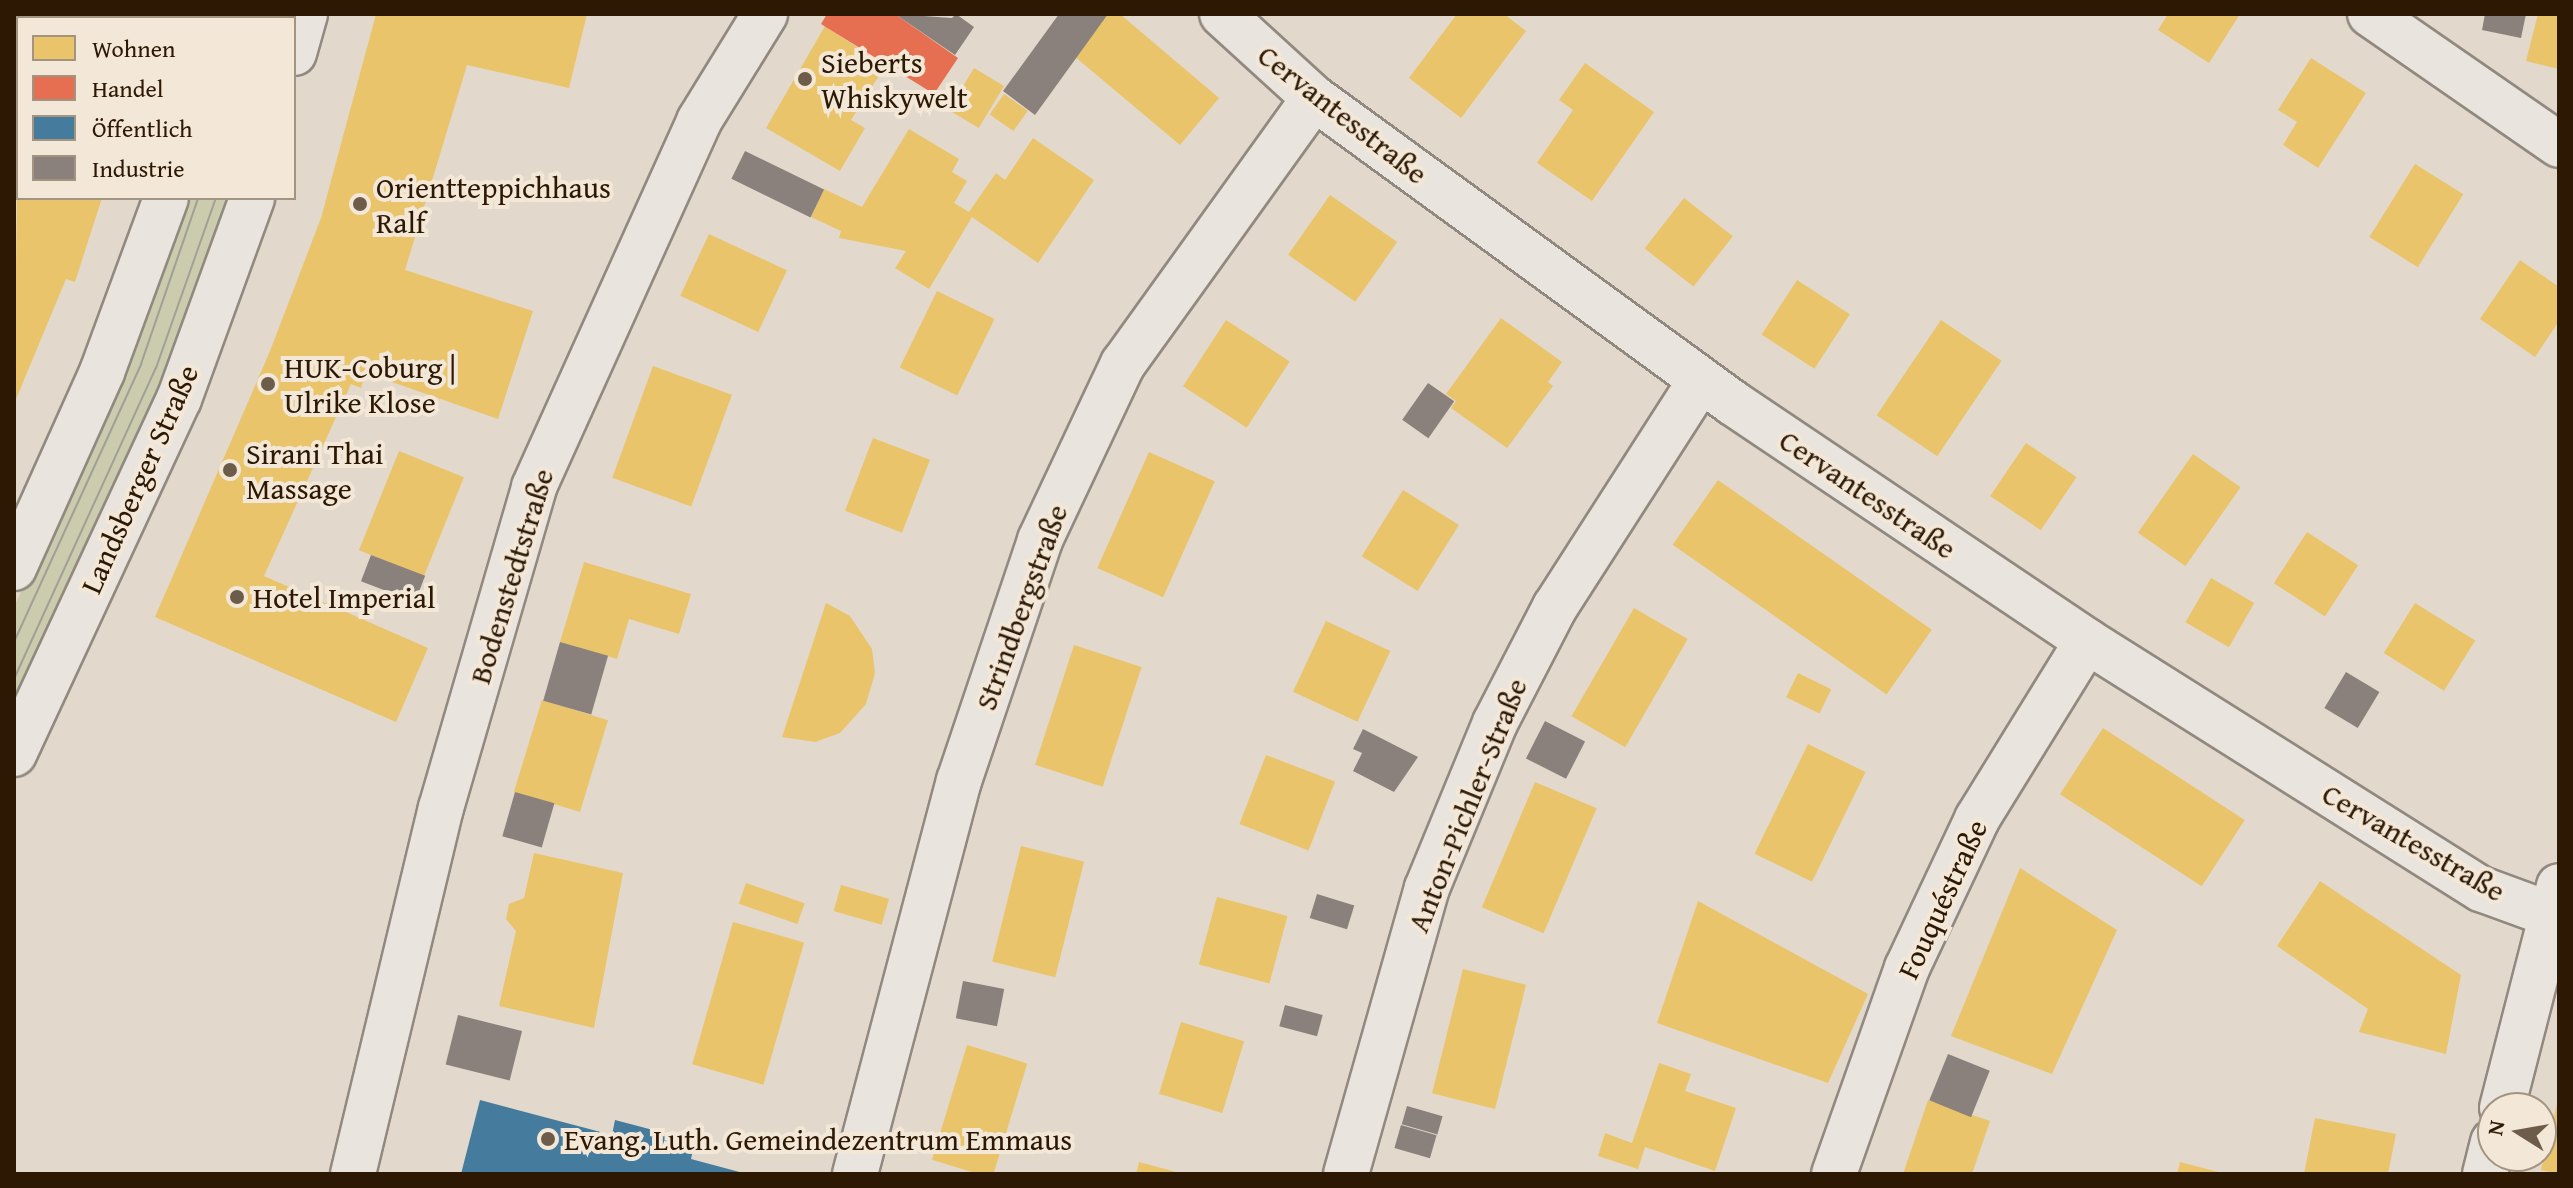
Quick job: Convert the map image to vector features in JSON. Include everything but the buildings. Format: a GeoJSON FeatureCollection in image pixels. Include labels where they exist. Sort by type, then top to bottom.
{"type":"FeatureCollection","features":[{"type":"Feature","properties":{"kind":"street"},"geometry":{"type":"LineString","coordinates":[[296,46],[305,14]]}},
{"type":"Feature","properties":{"kind":"street","name":"Bodenstedtstraße"},"geometry":{"type":"LineString","coordinates":[[353,1174],[441,808],[534,487],[699,121],[765,14]]}},
{"type":"Feature","properties":{"kind":"street","name":"Cervantesstraße"},"geometry":{"type":"LineString","coordinates":[[1222,14],[1314,98],[1700,381],[2087,641],[2481,889],[2555,900]]}},
{"type":"Feature","properties":{"kind":"street"},"geometry":{"type":"LineString","coordinates":[[2370,14],[2559,145]]}},
{"type":"Feature","properties":{"kind":"street","name":"Strindbergstraße"},"geometry":{"type":"LineString","coordinates":[[855,1174],[959,781],[1040,540],[1123,364],[1314,98]]}},
{"type":"Feature","properties":{"kind":"street"},"geometry":{"type":"LineString","coordinates":[[14,568],[102,372],[165,200]]}},
{"type":"Feature","properties":{"kind":"street","name":"Landsberger Straße"},"geometry":{"type":"LineString","coordinates":[[14,754],[179,399],[251,200]]}},
{"type":"Feature","properties":{"kind":"street","name":"Anton-Pichler-Straße"},"geometry":{"type":"LineString","coordinates":[[1346,1174],[1427,888],[1495,723],[1555,607],[1700,381]]}},
{"type":"Feature","properties":{"kind":"street","name":"Fouquéstraße"},"geometry":{"type":"LineString","coordinates":[[1834,1174],[1907,968],[1977,819],[2087,641]]}},
{"type":"Feature","properties":{"kind":"street"},"geometry":{"type":"LineString","coordinates":[[2506,1092],[2555,900]]}},
{"type":"Feature","properties":{"kind":"green space"},"geometry":{"type":"Polygon","coordinates":[[[184,200],[228,200],[168,374],[14,711],[14,607],[129,356],[184,200]]]}},
{"type":"Feature","properties":{"kind":"tram line"},"geometry":{"type":"LineString","coordinates":[[14,642],[141,364],[197,200]]}},
{"type":"Feature","properties":{"kind":"tram line"},"geometry":{"type":"LineString","coordinates":[[14,679],[156,368],[215,200]]}},
{"type":"Feature","properties":{"kind":"place","name":"Sieberts Whiskywelt"},"geometry":{"type":"Point","coordinates":[805,79]}},
{"type":"Feature","properties":{"kind":"place","name":"Orientteppichhaus Ralf"},"geometry":{"type":"Point","coordinates":[360,204]}},
{"type":"Feature","properties":{"kind":"place","name":"HUK-Coburg | Ulrike Klose"},"geometry":{"type":"Point","coordinates":[268,384]}},
{"type":"Feature","properties":{"kind":"place","name":"Sirani Thai Massage"},"geometry":{"type":"Point","coordinates":[230,470]}},
{"type":"Feature","properties":{"kind":"place","name":"Hotel Imperial"},"geometry":{"type":"Point","coordinates":[237,597]}},
{"type":"Feature","properties":{"kind":"place","name":"Evang. Luth. Gemeindezentrum Emmaus"},"geometry":{"type":"Point","coordinates":[548,1139]}}]}
